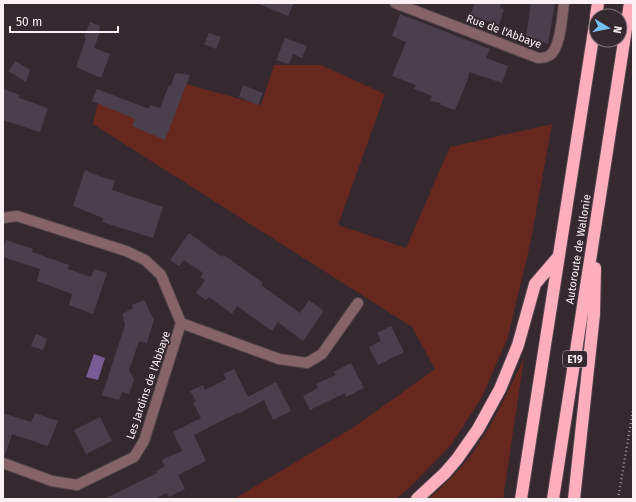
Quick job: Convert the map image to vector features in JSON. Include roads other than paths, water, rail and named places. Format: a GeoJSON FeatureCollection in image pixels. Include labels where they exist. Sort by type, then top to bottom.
{"type":"FeatureCollection","features":[{"type":"Feature","properties":{"kind":"highway","name":"Autoroute de Wallonie"},"geometry":{"type":"LineString","coordinates":[[553,499],[630,3]]}},
{"type":"Feature","properties":{"kind":"highway","name":"Autoroute de Wallonie"},"geometry":{"type":"LineString","coordinates":[[521,499],[591,48]]}},
{"type":"Feature","properties":{"kind":"highway"},"geometry":{"type":"LineString","coordinates":[[574,499],[594,314],[596,219]]}},
{"type":"Feature","properties":{"kind":"highway"},"geometry":{"type":"LineString","coordinates":[[417,499],[445,473],[478,430],[500,389],[518,345],[535,284],[559,255]]}},
{"type":"Feature","properties":{"kind":"street","name":"Rue de l'Abbaye"},"geometry":{"type":"LineString","coordinates":[[395,3],[538,58],[546,58],[551,55],[557,46],[564,3]]}},
{"type":"Feature","properties":{"kind":"street","name":"Les Jardins de l'Abbaye"},"geometry":{"type":"LineString","coordinates":[[3,218],[17,216],[126,251],[145,260],[161,275],[181,323],[144,441],[134,457],[77,485],[52,481],[3,463]]}},
{"type":"Feature","properties":{"kind":"street","name":"Les Jardins de l'Abbaye"},"geometry":{"type":"LineString","coordinates":[[181,323],[279,359],[307,363],[322,354],[358,303]]}}]}
